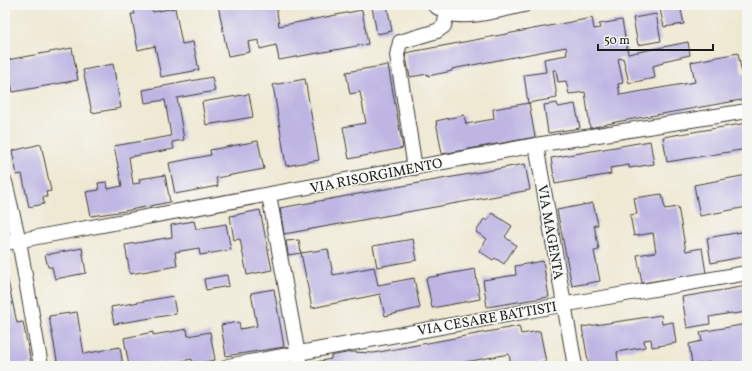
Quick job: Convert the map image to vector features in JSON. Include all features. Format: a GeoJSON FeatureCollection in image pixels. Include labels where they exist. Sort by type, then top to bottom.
{"type":"FeatureCollection","features":[{"type":"Feature","properties":{"kind":"street"},"geometry":{"type":"LineString","coordinates":[[434,5],[447,13],[455,15],[469,15],[524,5]]}},
{"type":"Feature","properties":{"kind":"street"},"geometry":{"type":"LineString","coordinates":[[415,168],[397,55],[400,42],[437,31],[444,26],[447,13]]}},
{"type":"Feature","properties":{"kind":"street","name":"VIA RISORGIMENTO"},"geometry":{"type":"LineString","coordinates":[[5,243],[536,146],[747,111]]}},
{"type":"Feature","properties":{"kind":"street","name":"VIA MAGENTA"},"geometry":{"type":"LineString","coordinates":[[536,146],[575,366]]}},
{"type":"Feature","properties":{"kind":"street"},"geometry":{"type":"LineString","coordinates":[[5,182],[19,240],[41,366]]}},
{"type":"Feature","properties":{"kind":"street"},"geometry":{"type":"LineString","coordinates":[[269,195],[299,359]]}},
{"type":"Feature","properties":{"kind":"street","name":"VIA CESARE BATTISTI"},"geometry":{"type":"LineString","coordinates":[[228,366],[299,359],[564,305],[747,273]]}},
{"type":"Feature","properties":{"kind":"building"},"geometry":{"type":"Polygon","coordinates":[[[152,5],[153,12],[175,8],[182,44],[193,42],[199,70],[161,77],[155,46],[138,50],[131,14],[135,14],[133,8],[152,5]]]}},
{"type":"Feature","properties":{"kind":"building"},"geometry":{"type":"Polygon","coordinates":[[[218,5],[276,5],[279,26],[362,10],[368,44],[279,60],[276,45],[260,49],[259,40],[248,42],[250,52],[228,56],[218,5]]]}},
{"type":"Feature","properties":{"kind":"building"},"geometry":{"type":"Polygon","coordinates":[[[387,5],[392,31],[377,34],[372,7],[387,5]]]}},
{"type":"Feature","properties":{"kind":"building"},"geometry":{"type":"Polygon","coordinates":[[[659,5],[680,5],[684,24],[664,27],[659,5]]]}},
{"type":"Feature","properties":{"kind":"building"},"geometry":{"type":"Polygon","coordinates":[[[747,10],[747,30],[746,30],[743,11],[747,10]]]}},
{"type":"Feature","properties":{"kind":"building"},"geometry":{"type":"Polygon","coordinates":[[[656,14],[661,41],[638,45],[633,18],[656,14]]]}},
{"type":"Feature","properties":{"kind":"building"},"geometry":{"type":"Polygon","coordinates":[[[592,18],[594,29],[600,28],[599,24],[622,20],[628,54],[688,42],[690,55],[663,61],[663,63],[653,66],[655,78],[629,83],[623,58],[618,59],[623,83],[618,84],[620,95],[695,82],[691,62],[738,53],[742,74],[747,73],[747,99],[590,128],[585,92],[569,94],[566,81],[558,82],[556,70],[553,70],[557,98],[528,103],[524,75],[546,72],[544,59],[567,55],[566,47],[452,69],[452,71],[428,76],[428,74],[410,77],[405,53],[592,18]]]}},
{"type":"Feature","properties":{"kind":"building"},"geometry":{"type":"Polygon","coordinates":[[[72,48],[78,80],[13,92],[7,60],[72,48]]]}},
{"type":"Feature","properties":{"kind":"building"},"geometry":{"type":"Polygon","coordinates":[[[113,64],[121,108],[92,113],[83,70],[113,64]]]}},
{"type":"Feature","properties":{"kind":"building"},"geometry":{"type":"Polygon","coordinates":[[[388,65],[403,148],[349,159],[343,127],[366,123],[360,92],[350,94],[346,72],[388,65]]]}},
{"type":"Feature","properties":{"kind":"building"},"geometry":{"type":"Polygon","coordinates":[[[212,77],[215,91],[177,98],[184,140],[172,142],[174,149],[129,157],[133,184],[140,183],[139,179],[165,175],[170,202],[91,216],[86,192],[99,190],[98,183],[107,182],[108,189],[122,186],[114,146],[171,136],[165,100],[145,103],[143,90],[212,77]]]}},
{"type":"Feature","properties":{"kind":"building"},"geometry":{"type":"Polygon","coordinates":[[[305,79],[319,160],[286,166],[273,85],[305,79]]]}},
{"type":"Feature","properties":{"kind":"building"},"geometry":{"type":"Polygon","coordinates":[[[249,94],[253,117],[206,125],[202,102],[249,94]]]}},
{"type":"Feature","properties":{"kind":"building"},"geometry":{"type":"Polygon","coordinates":[[[529,103],[535,137],[442,154],[436,121],[464,115],[466,124],[494,119],[493,109],[529,103]]]}},
{"type":"Feature","properties":{"kind":"building"},"geometry":{"type":"Polygon","coordinates":[[[557,103],[558,107],[575,104],[580,128],[548,133],[544,105],[557,103]]]}},
{"type":"Feature","properties":{"kind":"building"},"geometry":{"type":"Polygon","coordinates":[[[747,123],[747,149],[667,162],[663,137],[747,123]]]}},
{"type":"Feature","properties":{"kind":"building"},"geometry":{"type":"Polygon","coordinates":[[[258,141],[264,169],[216,178],[218,186],[175,194],[169,163],[211,155],[210,150],[258,141]]]}},
{"type":"Feature","properties":{"kind":"building"},"geometry":{"type":"Polygon","coordinates":[[[650,141],[654,164],[629,168],[629,165],[610,168],[611,174],[555,184],[551,158],[650,141]]]}},
{"type":"Feature","properties":{"kind":"building"},"geometry":{"type":"Polygon","coordinates":[[[41,144],[51,191],[46,192],[47,197],[43,197],[44,204],[29,207],[22,174],[17,175],[12,151],[41,144]]]}},
{"type":"Feature","properties":{"kind":"building"},"geometry":{"type":"Polygon","coordinates":[[[525,164],[530,190],[284,234],[280,208],[525,164]]]}},
{"type":"Feature","properties":{"kind":"building"},"geometry":{"type":"Polygon","coordinates":[[[747,175],[747,207],[700,216],[694,185],[747,175]]]}},
{"type":"Feature","properties":{"kind":"building"},"geometry":{"type":"Polygon","coordinates":[[[662,194],[665,209],[678,207],[686,251],[702,248],[706,273],[642,283],[637,255],[656,252],[653,233],[634,236],[630,215],[637,214],[634,198],[662,194]]]}},
{"type":"Feature","properties":{"kind":"building"},"geometry":{"type":"Polygon","coordinates":[[[593,203],[598,225],[594,225],[599,250],[594,251],[600,281],[572,286],[557,210],[593,203]]]}},
{"type":"Feature","properties":{"kind":"building"},"geometry":{"type":"Polygon","coordinates":[[[260,210],[272,270],[247,275],[240,239],[234,240],[230,216],[260,210]]]}},
{"type":"Feature","properties":{"kind":"building"},"geometry":{"type":"Polygon","coordinates":[[[492,213],[512,226],[505,237],[516,245],[504,264],[495,258],[493,260],[479,251],[487,239],[476,232],[484,219],[487,221],[492,213]]]}},
{"type":"Feature","properties":{"kind":"building"},"geometry":{"type":"Polygon","coordinates":[[[194,221],[196,229],[226,224],[231,250],[200,255],[199,248],[175,252],[177,266],[130,274],[125,245],[172,237],[171,225],[194,221]]]}},
{"type":"Feature","properties":{"kind":"building"},"geometry":{"type":"Polygon","coordinates":[[[747,231],[747,256],[711,263],[707,238],[747,231]]]}},
{"type":"Feature","properties":{"kind":"building"},"geometry":{"type":"Polygon","coordinates":[[[413,239],[417,260],[377,267],[373,246],[413,239]]]}},
{"type":"Feature","properties":{"kind":"building"},"geometry":{"type":"Polygon","coordinates":[[[299,240],[301,253],[288,255],[286,241],[299,240]]]}},
{"type":"Feature","properties":{"kind":"building"},"geometry":{"type":"Polygon","coordinates":[[[82,248],[86,273],[55,279],[52,267],[48,267],[45,255],[82,248]]]}},
{"type":"Feature","properties":{"kind":"building"},"geometry":{"type":"Polygon","coordinates":[[[328,249],[333,275],[374,267],[378,285],[414,278],[420,308],[385,316],[380,294],[312,308],[301,253],[328,249]]]}},
{"type":"Feature","properties":{"kind":"building"},"geometry":{"type":"Polygon","coordinates":[[[543,261],[549,297],[487,307],[483,280],[516,275],[515,266],[543,261]]]}},
{"type":"Feature","properties":{"kind":"building"},"geometry":{"type":"Polygon","coordinates":[[[5,267],[17,323],[23,322],[31,363],[22,366],[5,366],[5,267]]]}},
{"type":"Feature","properties":{"kind":"building"},"geometry":{"type":"Polygon","coordinates":[[[475,269],[480,299],[432,308],[426,278],[475,269]]]}},
{"type":"Feature","properties":{"kind":"building"},"geometry":{"type":"Polygon","coordinates":[[[227,275],[229,286],[206,290],[204,279],[227,275]]]}},
{"type":"Feature","properties":{"kind":"building"},"geometry":{"type":"Polygon","coordinates":[[[747,286],[747,312],[709,317],[710,324],[687,328],[682,297],[747,286]]]}},
{"type":"Feature","properties":{"kind":"building"},"geometry":{"type":"Polygon","coordinates":[[[274,289],[284,347],[226,356],[221,325],[239,322],[240,329],[257,326],[251,293],[274,289]]]}},
{"type":"Feature","properties":{"kind":"building"},"geometry":{"type":"Polygon","coordinates":[[[173,296],[176,314],[114,324],[111,307],[173,296]]]}},
{"type":"Feature","properties":{"kind":"building"},"geometry":{"type":"Polygon","coordinates":[[[77,312],[84,354],[120,347],[123,366],[58,366],[49,316],[77,312]]]}},
{"type":"Feature","properties":{"kind":"building"},"geometry":{"type":"Polygon","coordinates":[[[661,315],[662,324],[673,322],[676,343],[652,347],[651,339],[644,340],[645,347],[617,352],[619,366],[589,366],[582,327],[661,315]]]}},
{"type":"Feature","properties":{"kind":"building"},"geometry":{"type":"Polygon","coordinates":[[[747,324],[747,366],[711,366],[710,362],[692,365],[689,344],[702,341],[700,332],[747,324]]]}},
{"type":"Feature","properties":{"kind":"building"},"geometry":{"type":"Polygon","coordinates":[[[519,326],[521,334],[540,331],[546,362],[528,366],[511,366],[509,354],[444,366],[317,366],[316,362],[331,359],[331,356],[351,352],[374,353],[519,326]]]}},
{"type":"Feature","properties":{"kind":"building"},"geometry":{"type":"Polygon","coordinates":[[[187,329],[188,336],[210,332],[215,360],[193,364],[192,359],[159,365],[158,362],[129,366],[124,338],[153,332],[153,335],[187,329]]]}}]}
